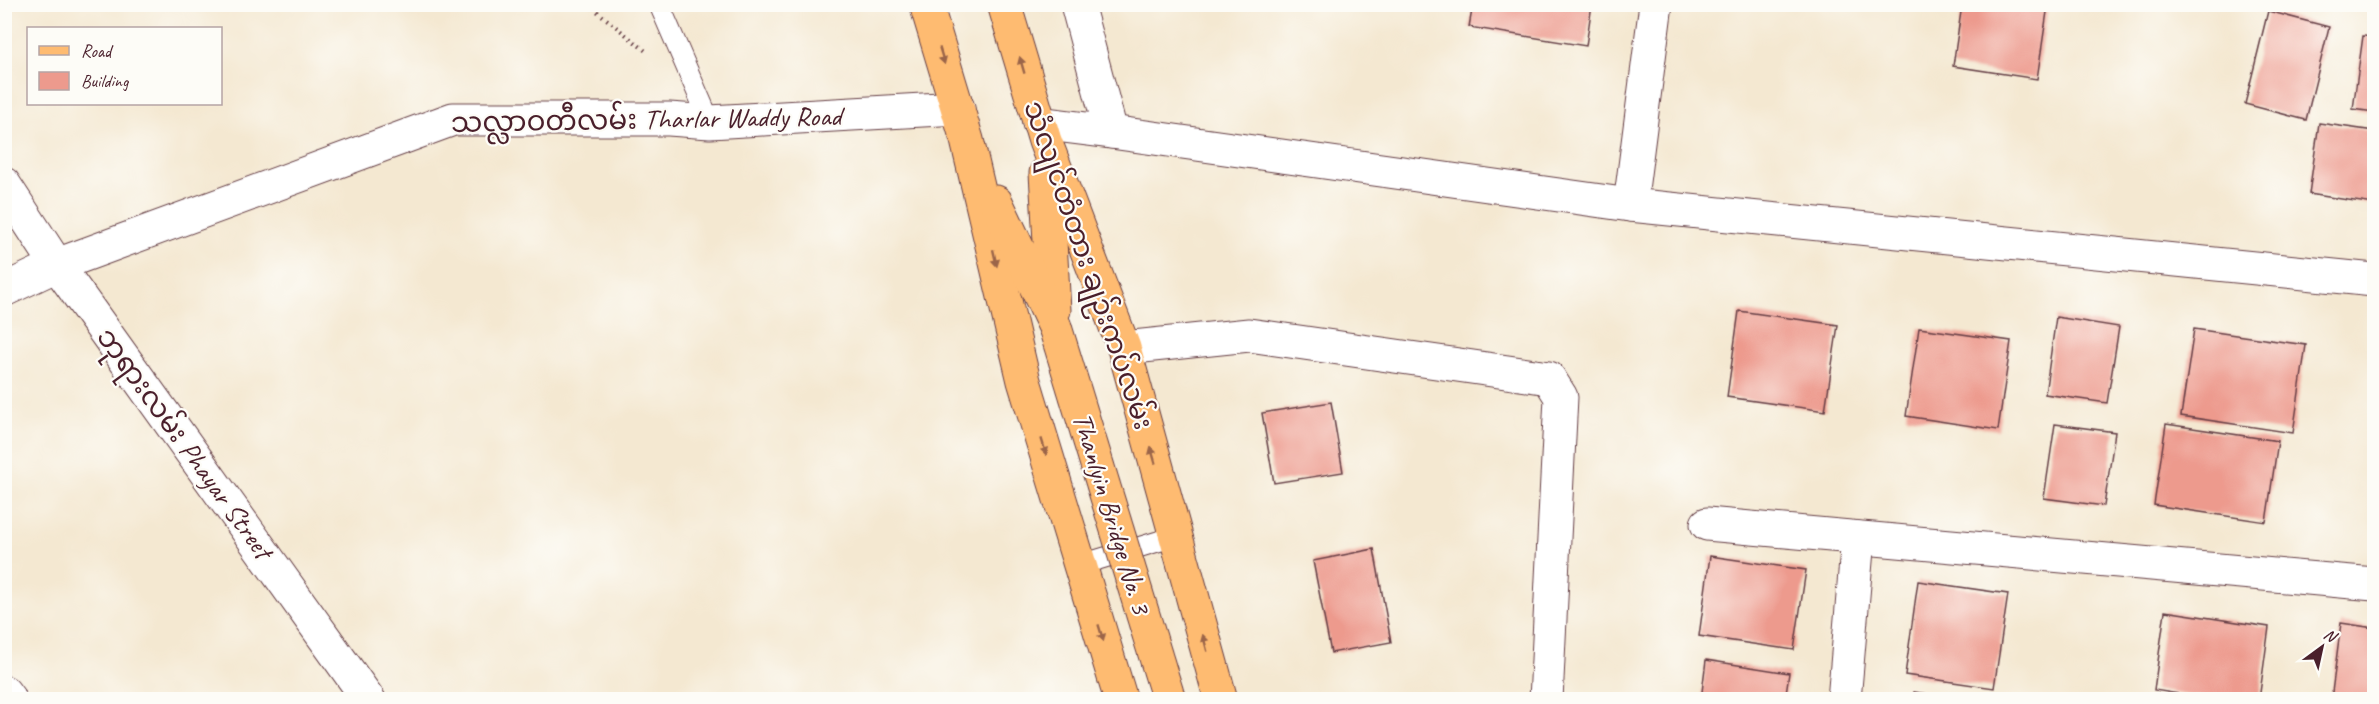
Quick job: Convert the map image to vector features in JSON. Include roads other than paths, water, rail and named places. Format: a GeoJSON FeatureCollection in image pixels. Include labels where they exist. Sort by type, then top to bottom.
{"type":"FeatureCollection","features":[{"type":"Feature","properties":{"kind":"main road"},"geometry":{"type":"LineString","coordinates":[[926,4],[967,140],[1024,381],[1121,699]]}},
{"type":"Feature","properties":{"kind":"main road","name":"သံလျင်တံတား ချဉ်းကပ်လမ်း"},"geometry":{"type":"LineString","coordinates":[[1004,4],[1042,132],[1124,348],[1221,699]]}},
{"type":"Feature","properties":{"kind":"main road"},"geometry":{"type":"LineString","coordinates":[[1042,132],[1055,327]]}},
{"type":"Feature","properties":{"kind":"main road"},"geometry":{"type":"LineString","coordinates":[[967,140],[1055,327]]}},
{"type":"Feature","properties":{"kind":"main road","name":"Thanlyin Bridge No. 3"},"geometry":{"type":"LineString","coordinates":[[1055,327],[1168,699]]}},
{"type":"Feature","properties":{"kind":"street"},"geometry":{"type":"LineString","coordinates":[[1077,4],[1111,132]]}},
{"type":"Feature","properties":{"kind":"street"},"geometry":{"type":"LineString","coordinates":[[1630,205],[1656,4]]}},
{"type":"Feature","properties":{"kind":"street","name":"သလ္လာဝတီလမ်း Tharlar Waddy Road"},"geometry":{"type":"LineString","coordinates":[[4,290],[57,265],[453,119],[669,119],[710,122],[958,108]]}},
{"type":"Feature","properties":{"kind":"street"},"geometry":{"type":"LineString","coordinates":[[1042,132],[1111,132],[1630,205],[2374,280]]}},
{"type":"Feature","properties":{"kind":"street","name":"ဘုရားလမ်း Phayar Street"},"geometry":{"type":"LineString","coordinates":[[4,184],[57,265],[369,699]]}},
{"type":"Feature","properties":{"kind":"street"},"geometry":{"type":"LineString","coordinates":[[1124,348],[1249,335],[1549,378],[1561,397],[1546,699]]}},
{"type":"Feature","properties":{"kind":"street"},"geometry":{"type":"LineString","coordinates":[[1707,524],[2374,584]]}},
{"type":"Feature","properties":{"kind":"street"},"geometry":{"type":"LineString","coordinates":[[1844,699],[1858,538]]}},
{"type":"Feature","properties":{"kind":"street"},"geometry":{"type":"LineString","coordinates":[[4,692],[10,699]]}},
{"type":"Feature","properties":{"kind":"lane"},"geometry":{"type":"LineString","coordinates":[[659,4],[710,122]]}},
{"type":"Feature","properties":{"kind":"lane"},"geometry":{"type":"LineString","coordinates":[[1080,566],[1176,536]]}}]}
